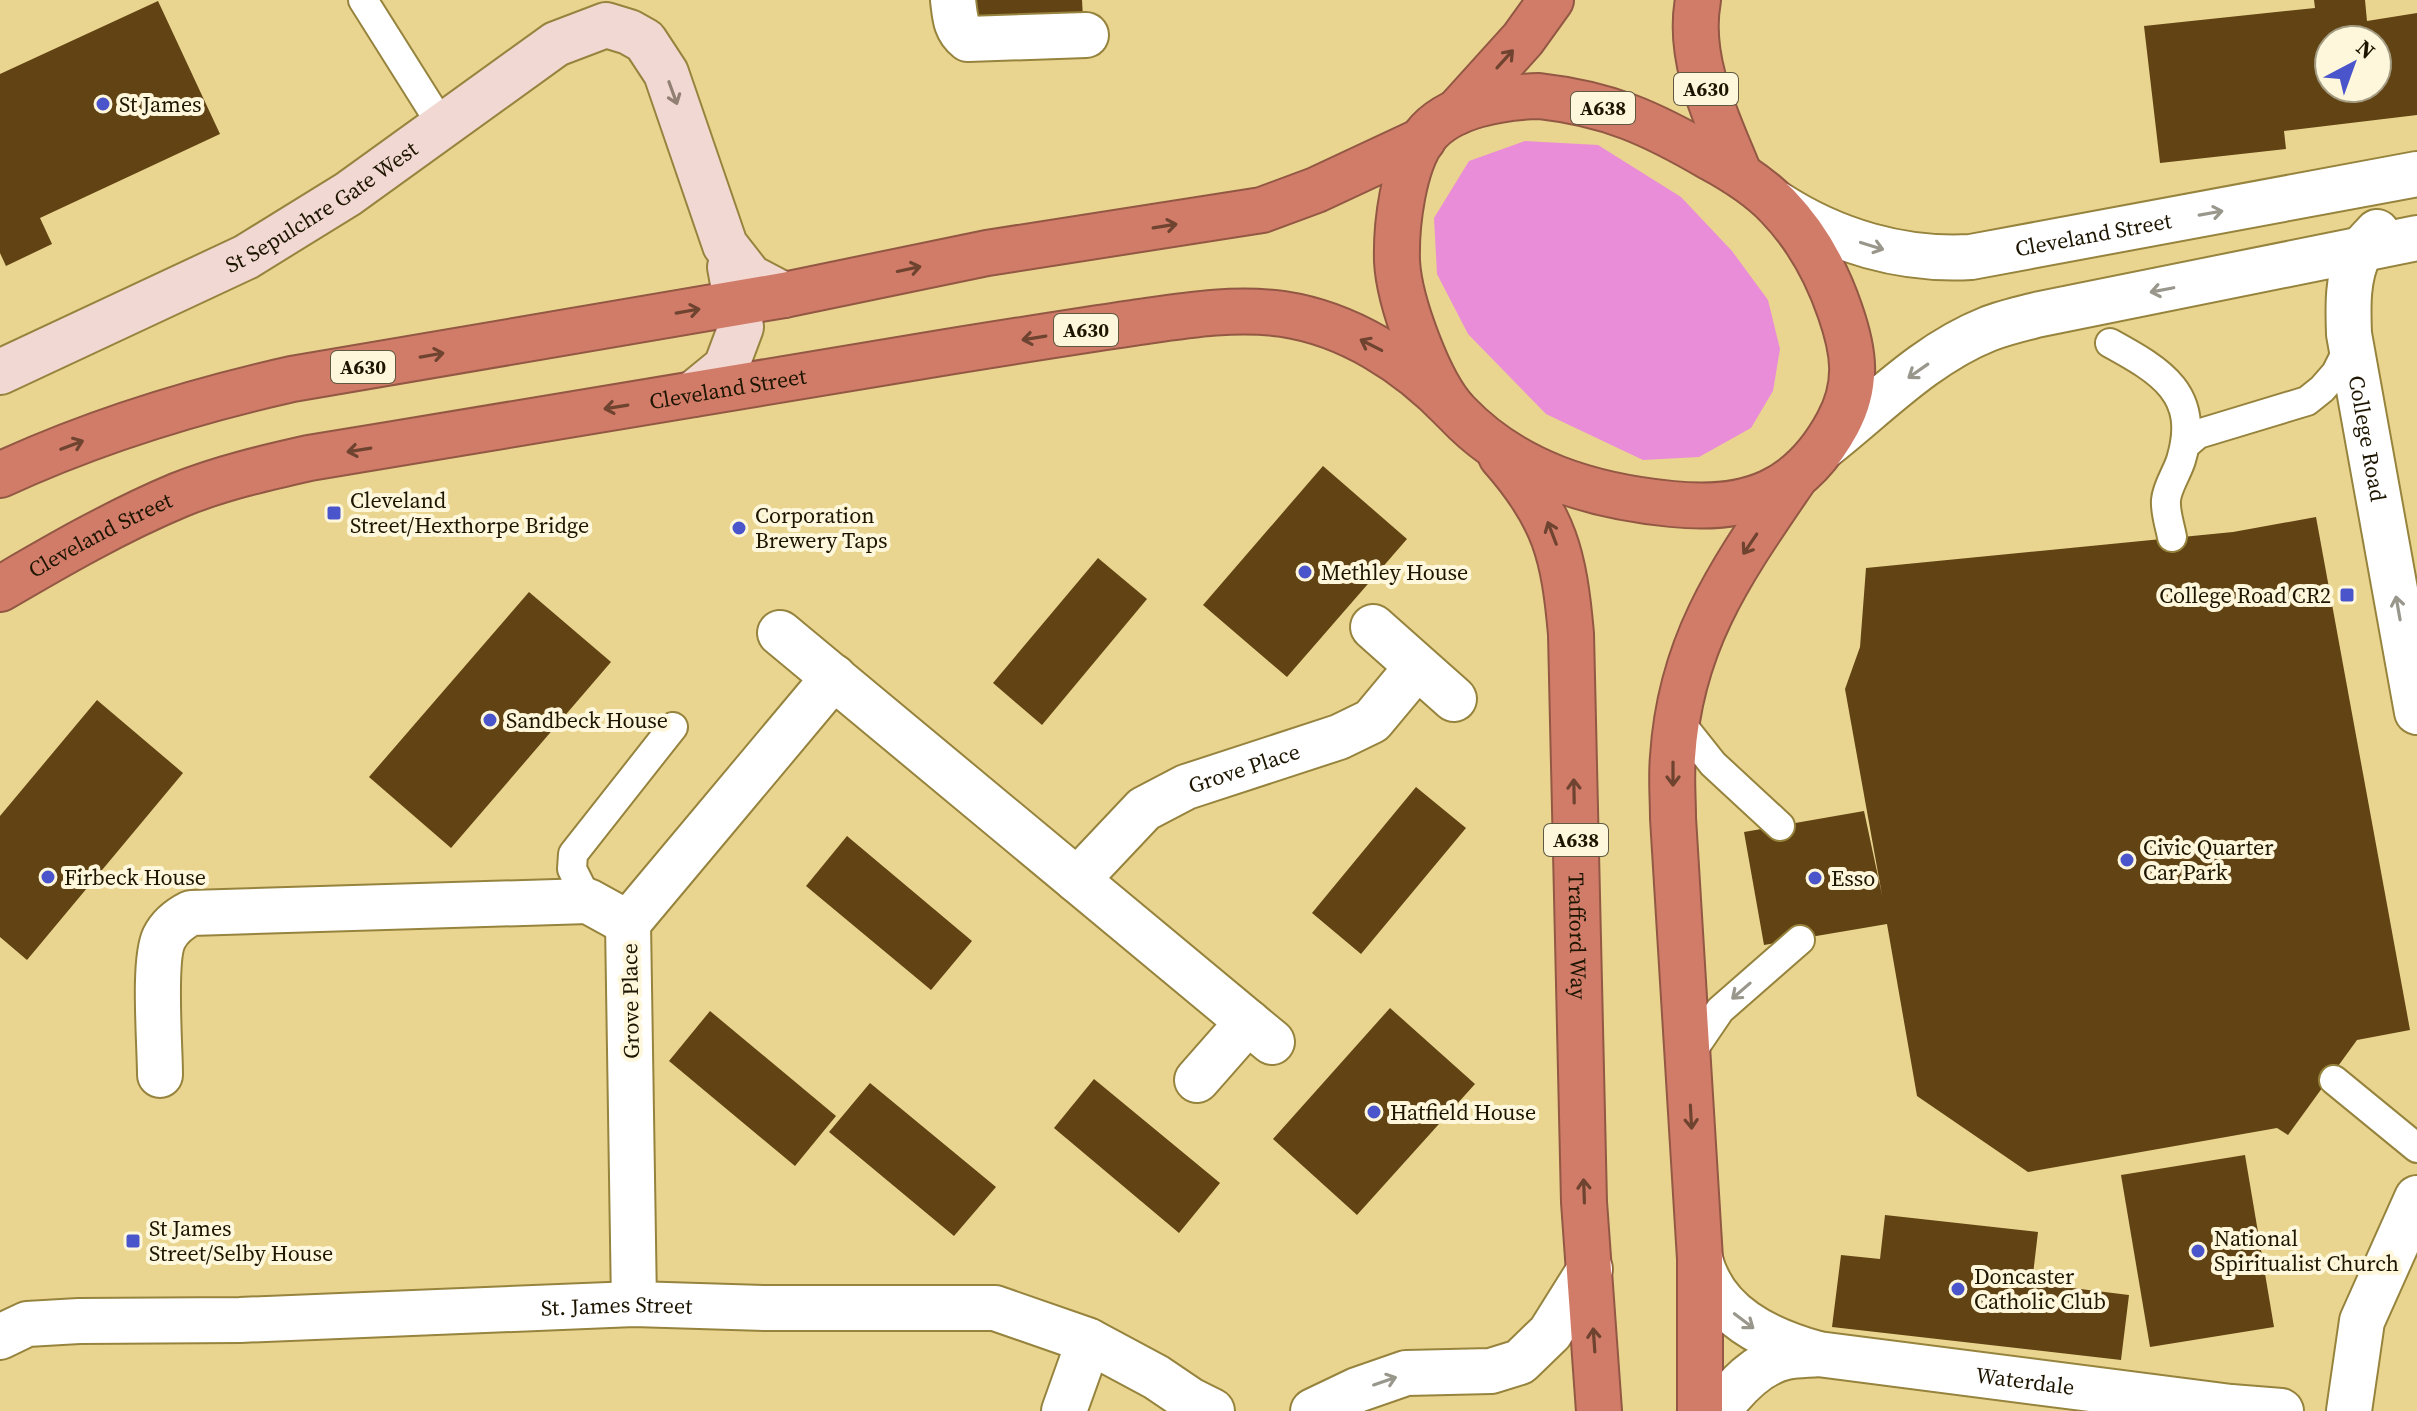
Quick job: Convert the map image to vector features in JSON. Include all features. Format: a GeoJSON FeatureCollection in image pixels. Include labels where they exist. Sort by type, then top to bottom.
{"type":"FeatureCollection","features":[{"type":"Feature","properties":{"kind":"highway","name":"A630"},"geometry":{"type":"LineString","coordinates":[[0,475],[145,417],[292,379],[784,295],[987,253],[1262,210],[1316,190],[1439,127],[1523,39],[1551,0]]}},
{"type":"Feature","properties":{"kind":"highway","name":"A630"},"geometry":{"type":"LineString","coordinates":[[1698,0],[1699,57],[1707,92],[1739,173]]}},
{"type":"Feature","properties":{"kind":"highway","name":"A638"},"geometry":{"type":"LineString","coordinates":[[1516,97],[1566,99],[1615,111],[1650,124],[1739,173],[1776,203],[1819,262],[1837,302],[1853,363],[1851,389],[1844,411],[1825,446],[1802,473],[1777,490],[1725,505],[1691,506],[1645,501],[1601,493],[1558,480],[1521,462],[1468,423],[1432,376],[1401,288],[1397,262],[1405,185],[1413,161],[1439,127],[1479,104],[1516,97]]}},
{"type":"Feature","properties":{"kind":"highway","name":"Cleveland Street"},"geometry":{"type":"LineString","coordinates":[[0,589],[124,520],[182,494],[248,472],[309,458],[693,394],[1196,314],[1244,311],[1284,314],[1351,335],[1406,366],[1468,423]]}},
{"type":"Feature","properties":{"kind":"highway","name":"Trafford Way"},"geometry":{"type":"LineString","coordinates":[[1468,423],[1530,490],[1558,548],[1567,584],[1571,634],[1584,1202],[1599,1411]]}},
{"type":"Feature","properties":{"kind":"highway","name":"A638"},"geometry":{"type":"LineString","coordinates":[[1700,1411],[1700,1259],[1673,818],[1673,756],[1686,676],[1707,617],[1742,556],[1794,479]]}},
{"type":"Feature","properties":{"kind":"street"},"geometry":{"type":"LineString","coordinates":[[953,0],[960,33],[968,39],[1086,35]]}},
{"type":"Feature","properties":{"kind":"street","name":"St Sepulchre Gate West"},"geometry":{"type":"LineString","coordinates":[[0,372],[246,257],[348,194],[556,44],[637,16],[645,41],[666,73],[725,245],[750,277],[784,295]]}},
{"type":"Feature","properties":{"kind":"street","name":"Cleveland Street"},"geometry":{"type":"LineString","coordinates":[[1776,203],[1820,227],[1871,247],[1904,255],[1971,257],[2417,174]]}},
{"type":"Feature","properties":{"kind":"street","name":"College Road"},"geometry":{"type":"LineString","coordinates":[[2417,186],[2361,250],[2349,292],[2349,334],[2417,712]]}},
{"type":"Feature","properties":{"kind":"street"},"geometry":{"type":"LineString","coordinates":[[1825,446],[1913,373],[1956,345],[1990,328],[2036,315],[2417,238]]}},
{"type":"Feature","properties":{"kind":"street"},"geometry":{"type":"LineString","coordinates":[[693,394],[726,367],[741,327],[725,245]]}},
{"type":"Feature","properties":{"kind":"street"},"geometry":{"type":"LineString","coordinates":[[2266,270],[2292,273],[2327,292],[2338,307],[2349,334]]}},
{"type":"Feature","properties":{"kind":"street"},"geometry":{"type":"LineString","coordinates":[[1373,627],[1454,699]]}},
{"type":"Feature","properties":{"kind":"street"},"geometry":{"type":"LineString","coordinates":[[780,633],[1260,1032],[1197,1080]]}},
{"type":"Feature","properties":{"kind":"street","name":"Grove Place"},"geometry":{"type":"LineString","coordinates":[[1077,880],[1144,809],[1186,787],[1339,737],[1372,721],[1417,667]]}},
{"type":"Feature","properties":{"kind":"street","name":"Grove Place"},"geometry":{"type":"LineString","coordinates":[[634,1304],[628,923],[834,677]]}},
{"type":"Feature","properties":{"kind":"street"},"geometry":{"type":"LineString","coordinates":[[160,1075],[159,958],[164,938],[170,929],[177,920],[191,913],[588,901],[628,923]]}},
{"type":"Feature","properties":{"kind":"street"},"geometry":{"type":"LineString","coordinates":[[2349,1411],[2362,1321],[2417,1198]]}},
{"type":"Feature","properties":{"kind":"street","name":"Waterdale"},"geometry":{"type":"LineString","coordinates":[[1700,1259],[1715,1292],[1742,1322],[1775,1341],[1818,1354],[2033,1396],[2281,1411]]}},
{"type":"Feature","properties":{"kind":"street"},"geometry":{"type":"LineString","coordinates":[[1313,1411],[1357,1390],[1406,1373],[1491,1371],[1520,1362],[1550,1333],[1590,1269]]}},
{"type":"Feature","properties":{"kind":"street","name":"St. James Street"},"geometry":{"type":"LineString","coordinates":[[0,1337],[27,1324],[79,1321],[240,1320],[634,1304],[765,1308],[995,1308],[1089,1341],[1212,1411]]}},
{"type":"Feature","properties":{"kind":"street"},"geometry":{"type":"LineString","coordinates":[[1064,1411],[1089,1341]]}},
{"type":"Feature","properties":{"kind":"street","name":"Waterdale"},"geometry":{"type":"LineString","coordinates":[[1718,1411],[1738,1386],[1766,1364],[1786,1357],[1818,1354]]}},
{"type":"Feature","properties":{"kind":"lane"},"geometry":{"type":"LineString","coordinates":[[372,4],[443,127]]}},
{"type":"Feature","properties":{"kind":"lane"},"geometry":{"type":"LineString","coordinates":[[2185,445],[2198,434],[2307,401],[2327,384],[2338,369],[2348,347],[2349,334]]}},
{"type":"Feature","properties":{"kind":"lane"},"geometry":{"type":"LineString","coordinates":[[2110,343],[2151,365],[2178,394],[2185,410],[2187,436],[2166,500],[2172,537]]}},
{"type":"Feature","properties":{"kind":"lane"},"geometry":{"type":"LineString","coordinates":[[1678,720],[1713,764],[1780,826]]}},
{"type":"Feature","properties":{"kind":"lane"},"geometry":{"type":"LineString","coordinates":[[588,901],[572,869],[573,854],[673,727]]}},
{"type":"Feature","properties":{"kind":"lane"},"geometry":{"type":"LineString","coordinates":[[1688,1058],[1720,1010],[1800,940]]}},
{"type":"Feature","properties":{"kind":"lane"},"geometry":{"type":"LineString","coordinates":[[2334,1080],[2417,1148]]}},
{"type":"Feature","properties":{"kind":"shaded area"},"geometry":{"type":"Polygon","coordinates":[[[1525,141],[1598,145],[1681,197],[1732,251],[1768,300],[1780,349],[1773,391],[1751,428],[1699,457],[1643,460],[1546,414],[1468,334],[1437,274],[1434,218],[1469,161],[1525,141]]]}},
{"type":"Feature","properties":{"kind":"building"},"geometry":{"type":"Polygon","coordinates":[[[973,0],[1082,0],[1083,18],[975,25],[973,0]]]}},
{"type":"Feature","properties":{"kind":"building"},"geometry":{"type":"Polygon","coordinates":[[[2314,0],[2365,0],[2367,21],[2417,13],[2417,115],[2284,131],[2286,149],[2160,163],[2144,26],[2315,8],[2314,0]]]}},
{"type":"Feature","properties":{"kind":"building","name":"St James"},"geometry":{"type":"Polygon","coordinates":[[[158,1],[220,134],[40,218],[52,244],[6,266],[0,253],[0,74],[158,1]]]}},
{"type":"Feature","properties":{"kind":"building","name":"Methley House"},"geometry":{"type":"Polygon","coordinates":[[[1323,466],[1407,539],[1287,677],[1203,605],[1323,466]]]}},
{"type":"Feature","properties":{"kind":"building","name":"Civic Quarter Car Park"},"geometry":{"type":"Polygon","coordinates":[[[2316,517],[2410,1030],[2357,1040],[2288,1135],[2277,1128],[2028,1172],[1917,1096],[1887,924],[1764,945],[1744,832],[1864,811],[1882,895],[1845,689],[1860,647],[1866,568],[2233,532],[2316,517]]]}},
{"type":"Feature","properties":{"kind":"building"},"geometry":{"type":"Polygon","coordinates":[[[1098,558],[1147,599],[1042,725],[993,683],[1098,558]]]}},
{"type":"Feature","properties":{"kind":"building","name":"Sandbeck House"},"geometry":{"type":"Polygon","coordinates":[[[529,592],[611,662],[451,848],[369,777],[529,592]]]}},
{"type":"Feature","properties":{"kind":"building","name":"Firbeck House"},"geometry":{"type":"Polygon","coordinates":[[[97,700],[183,773],[27,960],[0,937],[0,816],[97,700]]]}},
{"type":"Feature","properties":{"kind":"building"},"geometry":{"type":"Polygon","coordinates":[[[1416,787],[1466,828],[1361,954],[1312,913],[1416,787]]]}},
{"type":"Feature","properties":{"kind":"building"},"geometry":{"type":"Polygon","coordinates":[[[847,836],[972,941],[931,990],[806,886],[847,836]]]}},
{"type":"Feature","properties":{"kind":"building","name":"Hatfield House"},"geometry":{"type":"Polygon","coordinates":[[[1390,1008],[1475,1084],[1357,1215],[1273,1139],[1390,1008]]]}},
{"type":"Feature","properties":{"kind":"building"},"geometry":{"type":"Polygon","coordinates":[[[710,1011],[836,1116],[795,1166],[669,1061],[710,1011]]]}},
{"type":"Feature","properties":{"kind":"building"},"geometry":{"type":"Polygon","coordinates":[[[1094,1079],[1220,1183],[1179,1233],[1054,1128],[1094,1079]]]}},
{"type":"Feature","properties":{"kind":"building"},"geometry":{"type":"Polygon","coordinates":[[[870,1083],[996,1187],[954,1236],[829,1132],[870,1083]]]}},
{"type":"Feature","properties":{"kind":"building","name":"National Spiritualist Church"},"geometry":{"type":"Polygon","coordinates":[[[2245,1155],[2274,1327],[2150,1347],[2121,1175],[2245,1155]]]}},
{"type":"Feature","properties":{"kind":"building","name":"Doncaster Catholic Club"},"geometry":{"type":"Polygon","coordinates":[[[1885,1215],[2038,1232],[2032,1283],[2129,1295],[2121,1360],[1832,1327],[1841,1255],[1880,1259],[1885,1215]]]}},
{"type":"Feature","properties":{"kind":"place","name":"St James"},"geometry":{"type":"Point","coordinates":[103,104]}},
{"type":"Feature","properties":{"kind":"place","name":"Cleveland Street/Hexthorpe Bridge"},"geometry":{"type":"Point","coordinates":[334,513]}},
{"type":"Feature","properties":{"kind":"place","name":"Corporation Brewery Taps"},"geometry":{"type":"Point","coordinates":[739,528]}},
{"type":"Feature","properties":{"kind":"place","name":"Methley House"},"geometry":{"type":"Point","coordinates":[1305,572]}},
{"type":"Feature","properties":{"kind":"place","name":"College Road CR2"},"geometry":{"type":"Point","coordinates":[2347,595]}},
{"type":"Feature","properties":{"kind":"place","name":"Sandbeck House"},"geometry":{"type":"Point","coordinates":[490,720]}},
{"type":"Feature","properties":{"kind":"place","name":"Civic Quarter Car Park"},"geometry":{"type":"Point","coordinates":[2127,860]}},
{"type":"Feature","properties":{"kind":"place","name":"Firbeck House"},"geometry":{"type":"Point","coordinates":[48,877]}},
{"type":"Feature","properties":{"kind":"place","name":"Esso"},"geometry":{"type":"Point","coordinates":[1815,878]}},
{"type":"Feature","properties":{"kind":"place","name":"Hatfield House"},"geometry":{"type":"Point","coordinates":[1374,1112]}},
{"type":"Feature","properties":{"kind":"place","name":"St James Street/Selby House"},"geometry":{"type":"Point","coordinates":[133,1241]}},
{"type":"Feature","properties":{"kind":"place","name":"National Spiritualist Church"},"geometry":{"type":"Point","coordinates":[2198,1251]}},
{"type":"Feature","properties":{"kind":"place","name":"Doncaster Catholic Club"},"geometry":{"type":"Point","coordinates":[1958,1289]}}]}
